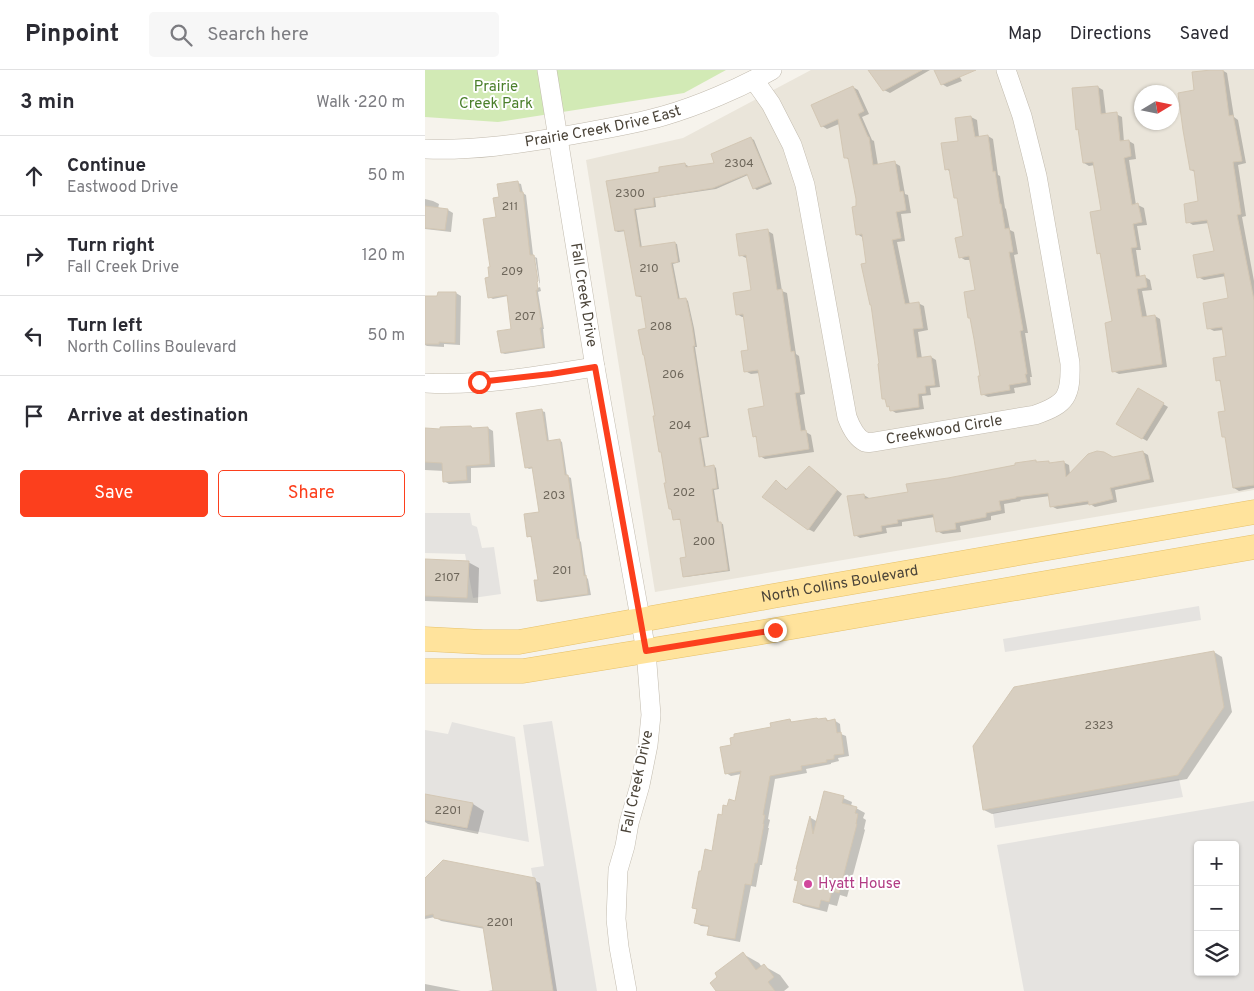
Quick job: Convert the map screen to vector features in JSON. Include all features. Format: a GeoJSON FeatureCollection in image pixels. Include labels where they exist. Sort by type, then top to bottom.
{"type":"FeatureCollection","features":[{"type":"Feature","properties":{"kind":"main road","name":"North Collins Boulevard"},"geometry":{"type":"LineString","coordinates":[[425,638],[483,642],[519,642],[1254,512]]}},
{"type":"Feature","properties":{"kind":"main road"},"geometry":{"type":"LineString","coordinates":[[1212,520],[1219,553]]}},
{"type":"Feature","properties":{"kind":"main road"},"geometry":{"type":"LineString","coordinates":[[425,671],[523,672],[1254,547]]}},
{"type":"Feature","properties":{"kind":"main road"},"geometry":{"type":"LineString","coordinates":[[895,575],[900,608]]}},
{"type":"Feature","properties":{"kind":"street","name":"Fall Creek Drive"},"geometry":{"type":"LineString","coordinates":[[547,70],[595,367],[646,651],[651,716],[648,746],[618,870],[617,918],[619,947],[627,991]]}},
{"type":"Feature","properties":{"kind":"street","name":"Prairie Creek Drive East"},"geometry":{"type":"LineString","coordinates":[[425,149],[451,150],[505,146],[627,125],[664,116],[707,100],[754,80],[772,70]]}},
{"type":"Feature","properties":{"kind":"street","name":"Creekwood Circle"},"geometry":{"type":"LineString","coordinates":[[754,80],[771,104],[793,145],[805,185],[847,417],[857,435],[865,442],[875,442],[1035,415],[1050,410],[1060,403],[1069,391],[1071,380],[1070,363],[1037,176],[1022,116],[1006,70]]}},
{"type":"Feature","properties":{"kind":"street"},"geometry":{"type":"LineString","coordinates":[[425,383],[479,382],[595,367]]}},
{"type":"Feature","properties":{"kind":"shaded area"},"geometry":{"type":"Polygon","coordinates":[[[811,70],[1254,70],[1254,490],[655,592],[586,160],[683,138],[811,70]]]}},
{"type":"Feature","properties":{"kind":"shaded area"},"geometry":{"type":"Polygon","coordinates":[[[425,513],[470,513],[472,525],[477,527],[482,548],[494,547],[501,594],[473,598],[465,554],[425,553],[425,513]]]}},
{"type":"Feature","properties":{"kind":"shaded area"},"geometry":{"type":"Polygon","coordinates":[[[1199,606],[1201,620],[1005,652],[1003,639],[1199,606]]]}},
{"type":"Feature","properties":{"kind":"shaded area"},"geometry":{"type":"Polygon","coordinates":[[[552,721],[597,991],[552,991],[531,868],[544,866],[523,725],[552,721]]]}},
{"type":"Feature","properties":{"kind":"shaded area"},"geometry":{"type":"Polygon","coordinates":[[[452,722],[515,737],[529,842],[425,821],[425,730],[448,734],[452,722]]]}},
{"type":"Feature","properties":{"kind":"shaded area"},"geometry":{"type":"Polygon","coordinates":[[[1179,779],[1183,797],[995,828],[993,813],[1179,779]]]}},
{"type":"Feature","properties":{"kind":"shaded area"},"geometry":{"type":"Polygon","coordinates":[[[1254,801],[1254,991],[1024,991],[997,845],[1254,801]]]}},
{"type":"Feature","properties":{"kind":"green space","name":"Prairie Creek Park"},"geometry":{"type":"Polygon","coordinates":[[[425,70],[726,70],[684,93],[498,122],[425,117],[425,70]]]}},
{"type":"Feature","properties":{"kind":"building"},"geometry":{"type":"Polygon","coordinates":[[[868,70],[922,70],[883,91],[868,70]]]}},
{"type":"Feature","properties":{"kind":"building"},"geometry":{"type":"Polygon","coordinates":[[[934,70],[976,70],[941,85],[934,70]]]}},
{"type":"Feature","properties":{"kind":"building"},"geometry":{"type":"Polygon","coordinates":[[[1223,70],[1229,116],[1233,115],[1242,161],[1233,162],[1241,214],[1237,215],[1254,300],[1254,485],[1233,488],[1225,437],[1222,437],[1218,412],[1225,411],[1220,380],[1216,381],[1213,358],[1226,356],[1222,327],[1207,329],[1203,303],[1228,298],[1224,273],[1197,278],[1193,255],[1214,251],[1207,220],[1186,223],[1184,204],[1198,201],[1194,170],[1190,170],[1179,100],[1179,93],[1194,90],[1192,72],[1223,70]]]}},
{"type":"Feature","properties":{"kind":"building"},"geometry":{"type":"Polygon","coordinates":[[[853,86],[864,111],[858,114],[869,137],[873,165],[895,161],[900,192],[903,191],[906,210],[896,212],[901,238],[892,240],[905,304],[919,302],[923,328],[913,329],[917,358],[931,356],[935,385],[925,386],[926,393],[918,394],[919,407],[890,411],[885,399],[882,399],[871,305],[861,264],[866,263],[862,234],[856,235],[852,207],[856,206],[856,199],[848,158],[844,158],[838,119],[821,127],[811,105],[853,86]]]}},
{"type":"Feature","properties":{"kind":"building"},"geometry":{"type":"Polygon","coordinates":[[[1098,86],[1101,114],[1117,112],[1120,141],[1129,140],[1131,156],[1124,158],[1132,205],[1138,203],[1142,222],[1133,224],[1137,247],[1131,248],[1136,277],[1145,275],[1147,287],[1137,289],[1142,317],[1155,315],[1162,364],[1112,372],[1105,323],[1112,321],[1100,253],[1097,254],[1090,212],[1101,210],[1093,162],[1083,163],[1078,129],[1076,130],[1072,88],[1098,86]]]}},
{"type":"Feature","properties":{"kind":"building"},"geometry":{"type":"Polygon","coordinates":[[[971,116],[975,137],[988,135],[993,172],[995,171],[1005,229],[1009,228],[1013,252],[1009,252],[1023,330],[1020,331],[1027,374],[1025,374],[1027,382],[1009,385],[1010,390],[981,395],[974,339],[964,292],[975,290],[969,256],[959,258],[955,238],[963,236],[957,198],[954,198],[949,169],[945,170],[941,143],[958,141],[955,118],[971,116]]]}},
{"type":"Feature","properties":{"kind":"building"},"geometry":{"type":"Polygon","coordinates":[[[751,137],[770,182],[753,189],[747,174],[713,188],[653,198],[654,206],[634,209],[640,247],[675,242],[678,262],[671,263],[678,299],[686,298],[692,326],[695,346],[693,346],[707,436],[699,438],[704,467],[714,465],[717,488],[712,489],[717,522],[721,522],[728,570],[683,577],[680,558],[686,557],[680,519],[673,520],[671,509],[669,509],[661,452],[659,452],[653,416],[655,416],[638,330],[646,328],[641,296],[636,296],[624,230],[615,231],[606,181],[659,172],[659,167],[685,163],[686,167],[714,163],[711,154],[751,137]]]}},
{"type":"Feature","properties":{"kind":"building"},"geometry":{"type":"Polygon","coordinates":[[[518,181],[520,192],[523,192],[530,255],[534,255],[538,281],[538,290],[536,290],[543,347],[501,353],[497,331],[511,329],[507,295],[488,298],[485,278],[489,277],[488,267],[490,267],[483,219],[496,217],[493,198],[499,197],[497,184],[518,181]]]}},
{"type":"Feature","properties":{"kind":"building"},"geometry":{"type":"Polygon","coordinates":[[[425,206],[448,209],[445,230],[425,228],[425,206]]]}},
{"type":"Feature","properties":{"kind":"building"},"geometry":{"type":"Polygon","coordinates":[[[768,229],[777,290],[782,289],[791,352],[794,351],[800,392],[795,393],[801,431],[806,430],[809,449],[759,457],[756,436],[753,437],[748,409],[764,406],[758,370],[744,372],[741,351],[748,350],[743,314],[736,315],[733,293],[751,290],[746,255],[739,256],[736,234],[768,229]]]}},
{"type":"Feature","properties":{"kind":"building"},"geometry":{"type":"Polygon","coordinates":[[[438,292],[456,292],[455,343],[439,342],[439,344],[425,344],[425,296],[437,296],[438,292]]]}},
{"type":"Feature","properties":{"kind":"building"},"geometry":{"type":"Polygon","coordinates":[[[1138,388],[1164,403],[1142,439],[1116,424],[1138,388]]]}},
{"type":"Feature","properties":{"kind":"building"},"geometry":{"type":"Polygon","coordinates":[[[542,409],[547,441],[560,439],[588,594],[537,601],[534,580],[538,580],[531,536],[527,537],[524,514],[539,512],[532,467],[525,468],[516,413],[542,409]]]}},
{"type":"Feature","properties":{"kind":"building"},"geometry":{"type":"Polygon","coordinates":[[[471,426],[472,428],[488,427],[490,464],[466,466],[467,480],[443,482],[442,463],[425,462],[425,428],[440,429],[440,427],[471,426]]]}},
{"type":"Feature","properties":{"kind":"building"},"geometry":{"type":"Polygon","coordinates":[[[1097,451],[1104,452],[1113,457],[1143,451],[1150,479],[1110,488],[1113,499],[1089,505],[1088,501],[1050,507],[1048,493],[1016,497],[999,501],[1001,510],[986,513],[986,517],[955,523],[956,529],[936,532],[933,514],[897,520],[898,523],[881,526],[882,531],[854,536],[847,496],[864,494],[865,499],[908,492],[906,484],[948,478],[1036,460],[1036,462],[1049,461],[1049,463],[1064,461],[1066,477],[1088,454],[1097,451]]]}},
{"type":"Feature","properties":{"kind":"building"},"geometry":{"type":"Polygon","coordinates":[[[809,466],[837,490],[808,530],[762,497],[776,480],[786,490],[809,466]]]}},
{"type":"Feature","properties":{"kind":"building"},"geometry":{"type":"Polygon","coordinates":[[[425,559],[469,561],[467,598],[425,596],[425,559]]]}},
{"type":"Feature","properties":{"kind":"building"},"geometry":{"type":"Polygon","coordinates":[[[1214,651],[1224,707],[1178,775],[983,810],[973,746],[1014,687],[1214,651]]]}},
{"type":"Feature","properties":{"kind":"building"},"geometry":{"type":"Polygon","coordinates":[[[826,718],[827,721],[835,719],[837,733],[841,732],[844,754],[834,755],[834,759],[826,760],[827,762],[801,766],[802,770],[770,776],[757,863],[755,863],[751,885],[745,884],[735,939],[707,935],[709,926],[694,923],[697,909],[692,908],[699,871],[701,871],[705,849],[712,851],[718,814],[722,815],[723,805],[727,806],[729,799],[735,801],[741,771],[725,774],[720,747],[731,745],[730,738],[734,737],[734,734],[771,727],[770,723],[790,719],[791,722],[826,718]]]}},
{"type":"Feature","properties":{"kind":"building"},"geometry":{"type":"Polygon","coordinates":[[[824,791],[844,796],[842,803],[857,807],[855,813],[858,814],[839,893],[832,891],[829,902],[821,900],[819,908],[793,902],[798,881],[794,880],[796,869],[810,816],[813,834],[824,791]]]}},
{"type":"Feature","properties":{"kind":"building"},"geometry":{"type":"Polygon","coordinates":[[[425,794],[473,803],[467,828],[425,820],[425,794]]]}},
{"type":"Feature","properties":{"kind":"building"},"geometry":{"type":"Polygon","coordinates":[[[443,860],[535,878],[553,991],[493,991],[483,927],[434,918],[433,914],[425,916],[425,878],[443,860]]]}},
{"type":"Feature","properties":{"kind":"building"},"geometry":{"type":"Polygon","coordinates":[[[743,952],[756,970],[764,964],[774,977],[768,982],[775,991],[716,991],[710,983],[717,977],[715,973],[743,952]]]}},
{"type":"Feature","properties":{"kind":"place","name":"Hyatt House"},"geometry":{"type":"Point","coordinates":[808,884]}},
{"type":"Feature","properties":{"kind":"route"},"geometry":{"type":"LineString","coordinates":[[479,382],[595,367],[646,651],[775,630]]}}]}
